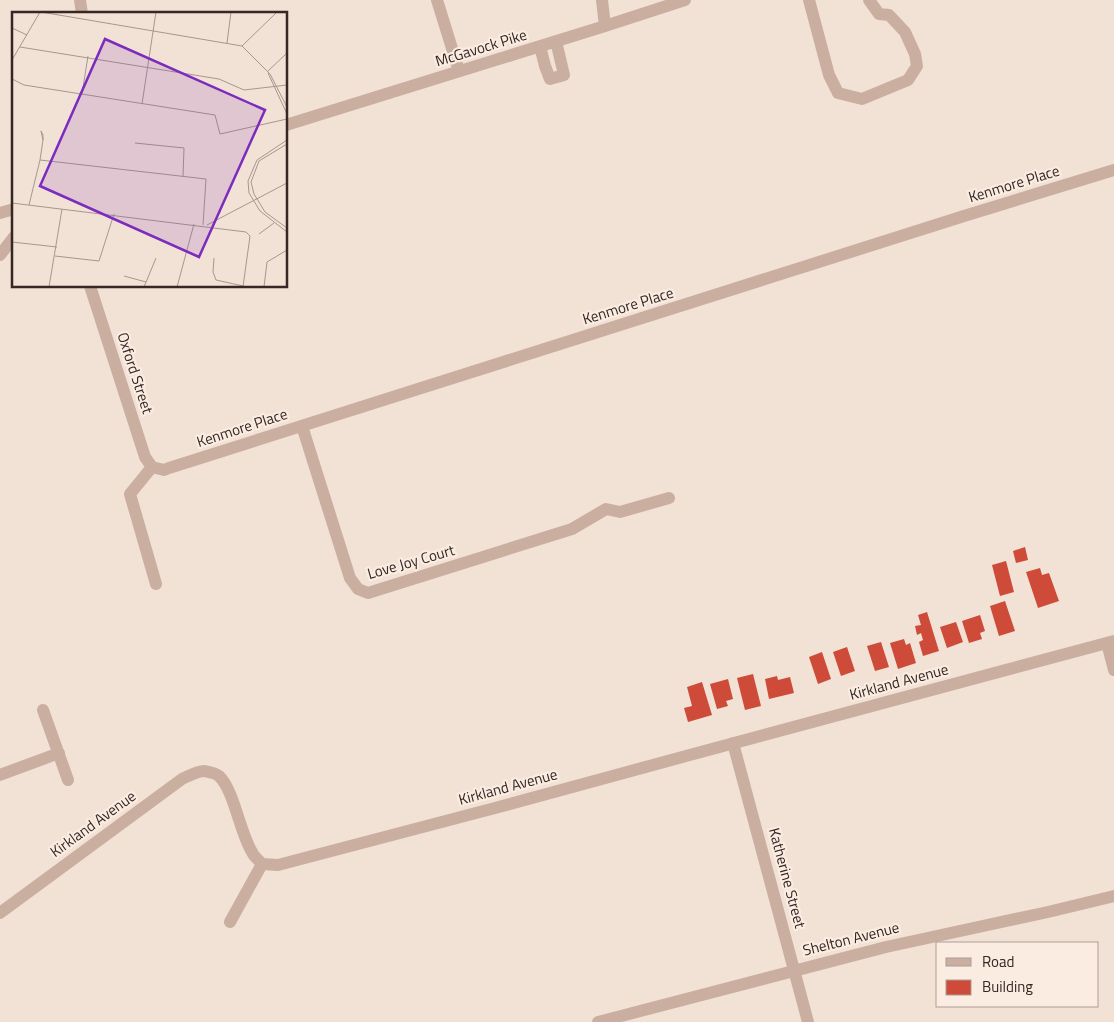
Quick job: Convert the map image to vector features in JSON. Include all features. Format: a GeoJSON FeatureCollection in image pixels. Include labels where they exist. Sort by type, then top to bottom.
{"type":"FeatureCollection","features":[{"type":"Feature","properties":{"kind":"street"},"geometry":{"type":"LineString","coordinates":[[436,0],[459,71]]}},
{"type":"Feature","properties":{"kind":"street"},"geometry":{"type":"LineString","coordinates":[[602,0],[605,26]]}},
{"type":"Feature","properties":{"kind":"street","name":"McGavock Pike"},"geometry":{"type":"LineString","coordinates":[[288,124],[685,0]]}},
{"type":"Feature","properties":{"kind":"street"},"geometry":{"type":"LineString","coordinates":[[809,0],[829,75],[838,93],[862,99],[908,80],[916,66],[915,54],[905,32],[889,16],[878,14],[869,0]]}},
{"type":"Feature","properties":{"kind":"street"},"geometry":{"type":"LineString","coordinates":[[540,46],[550,79],[564,75],[556,41]]}},
{"type":"Feature","properties":{"kind":"street","name":"Kenmore Place"},"geometry":{"type":"LineString","coordinates":[[152,467],[164,470],[1114,170]]}},
{"type":"Feature","properties":{"kind":"street","name":"Oxford Street"},"geometry":{"type":"LineString","coordinates":[[91,288],[144,457],[152,467]]}},
{"type":"Feature","properties":{"kind":"street","name":"Love Joy Court"},"geometry":{"type":"LineString","coordinates":[[302,426],[350,578],[358,589],[368,593],[572,529],[606,509],[620,512],[669,498]]}},
{"type":"Feature","properties":{"kind":"street"},"geometry":{"type":"LineString","coordinates":[[152,467],[130,494],[156,584]]}},
{"type":"Feature","properties":{"kind":"street"},"geometry":{"type":"LineString","coordinates":[[1110,642],[1114,670]]}},
{"type":"Feature","properties":{"kind":"street","name":"Kirkland Avenue"},"geometry":{"type":"LineString","coordinates":[[0,913],[182,779],[199,772],[214,773],[220,777],[229,790],[252,853],[262,864],[278,865],[1110,642]]}},
{"type":"Feature","properties":{"kind":"street"},"geometry":{"type":"LineString","coordinates":[[44,710],[68,780]]}},
{"type":"Feature","properties":{"kind":"street","name":"Katherine Street"},"geometry":{"type":"LineString","coordinates":[[733,743],[808,1022]]}},
{"type":"Feature","properties":{"kind":"street"},"geometry":{"type":"LineString","coordinates":[[0,775],[59,754]]}},
{"type":"Feature","properties":{"kind":"street"},"geometry":{"type":"LineString","coordinates":[[230,922],[262,864]]}},
{"type":"Feature","properties":{"kind":"street","name":"Shelton Avenue"},"geometry":{"type":"LineString","coordinates":[[598,1022],[886,947],[1114,896]]}},
{"type":"Feature","properties":{"kind":"building"},"geometry":{"type":"Polygon","coordinates":[[[1025,547],[1028,560],[1016,563],[1013,551],[1025,547]]]}},
{"type":"Feature","properties":{"kind":"building"},"geometry":{"type":"Polygon","coordinates":[[[1006,561],[1014,592],[1000,596],[992,565],[1006,561]]]}},
{"type":"Feature","properties":{"kind":"building"},"geometry":{"type":"Polygon","coordinates":[[[1040,568],[1042,575],[1049,573],[1059,601],[1038,608],[1026,572],[1040,568]]]}},
{"type":"Feature","properties":{"kind":"building"},"geometry":{"type":"Polygon","coordinates":[[[1005,601],[1015,631],[999,636],[990,606],[1005,601]]]}},
{"type":"Feature","properties":{"kind":"building"},"geometry":{"type":"Polygon","coordinates":[[[927,612],[939,651],[923,656],[919,642],[923,640],[921,633],[917,635],[915,626],[921,625],[918,615],[927,612]]]}},
{"type":"Feature","properties":{"kind":"building"},"geometry":{"type":"Polygon","coordinates":[[[980,615],[985,631],[980,633],[982,639],[969,643],[962,621],[980,615]]]}},
{"type":"Feature","properties":{"kind":"building"},"geometry":{"type":"Polygon","coordinates":[[[956,622],[963,642],[947,648],[940,627],[956,622]]]}},
{"type":"Feature","properties":{"kind":"building"},"geometry":{"type":"Polygon","coordinates":[[[904,639],[906,645],[910,643],[916,663],[898,669],[890,643],[904,639]]]}},
{"type":"Feature","properties":{"kind":"building"},"geometry":{"type":"Polygon","coordinates":[[[881,642],[889,667],[875,671],[867,646],[881,642]]]}},
{"type":"Feature","properties":{"kind":"building"},"geometry":{"type":"Polygon","coordinates":[[[847,647],[855,671],[841,676],[833,652],[847,647]]]}},
{"type":"Feature","properties":{"kind":"building"},"geometry":{"type":"Polygon","coordinates":[[[822,652],[831,679],[818,684],[809,657],[822,652]]]}},
{"type":"Feature","properties":{"kind":"building"},"geometry":{"type":"Polygon","coordinates":[[[753,674],[761,706],[745,710],[737,678],[753,674]]]}},
{"type":"Feature","properties":{"kind":"building"},"geometry":{"type":"Polygon","coordinates":[[[777,676],[778,680],[790,677],[794,693],[769,699],[765,679],[777,676]]]}},
{"type":"Feature","properties":{"kind":"building"},"geometry":{"type":"Polygon","coordinates":[[[728,679],[733,699],[726,701],[728,706],[717,709],[710,684],[728,679]]]}},
{"type":"Feature","properties":{"kind":"building"},"geometry":{"type":"Polygon","coordinates":[[[702,682],[712,715],[688,722],[684,708],[692,706],[687,687],[702,682]]]}}]}
